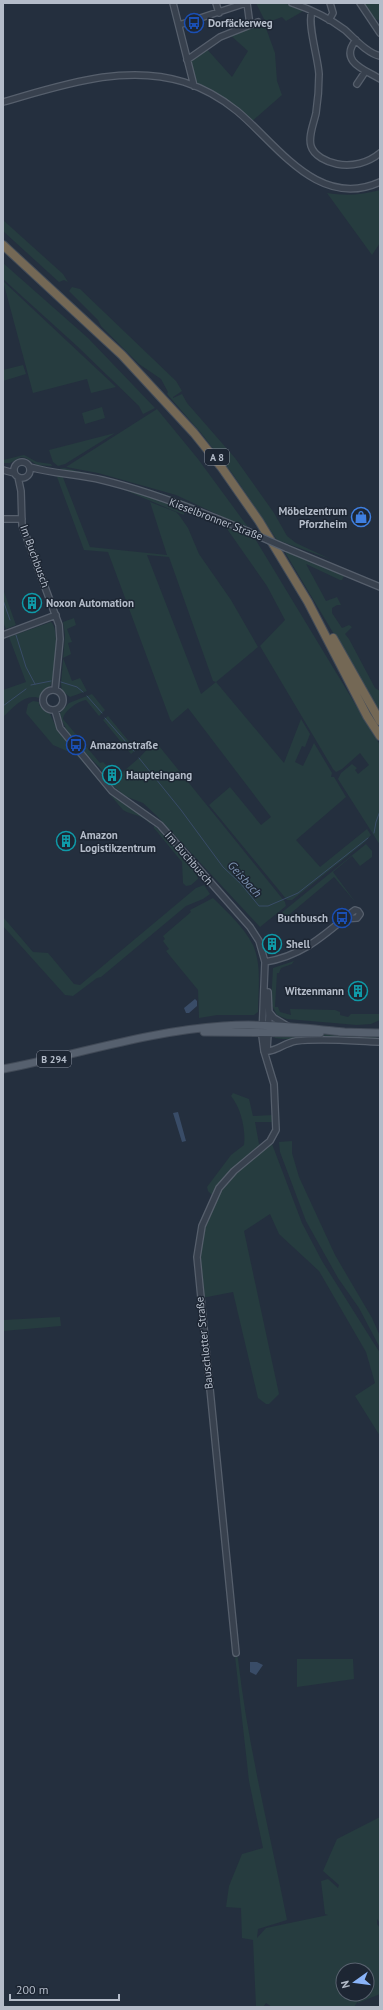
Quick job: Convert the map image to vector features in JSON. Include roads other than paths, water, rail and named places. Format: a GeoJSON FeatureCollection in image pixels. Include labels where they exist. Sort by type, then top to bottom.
{"type":"FeatureCollection","features":[{"type":"Feature","properties":{"kind":"highway","name":"A 8"},"geometry":{"type":"LineString","coordinates":[[3,240],[95,323],[146,374],[180,411],[225,467],[257,511],[295,571],[380,721]]}},
{"type":"Feature","properties":{"kind":"highway","name":"A 8"},"geometry":{"type":"LineString","coordinates":[[3,245],[98,331],[133,366],[194,433],[222,468],[259,521],[308,602],[367,716],[380,736]]}},
{"type":"Feature","properties":{"kind":"main road","name":"B 294"},"geometry":{"type":"LineString","coordinates":[[3,1069],[130,1040],[223,1026],[380,1033]]}},
{"type":"Feature","properties":{"kind":"main road","name":"B 294"},"geometry":{"type":"LineString","coordinates":[[265,1029],[289,1026],[344,1032]]}},
{"type":"Feature","properties":{"kind":"street"},"geometry":{"type":"LineString","coordinates":[[173,3],[194,86]]}},
{"type":"Feature","properties":{"kind":"street"},"geometry":{"type":"LineString","coordinates":[[216,3],[218,13]]}},
{"type":"Feature","properties":{"kind":"street"},"geometry":{"type":"LineString","coordinates":[[179,25],[246,3],[250,25]]}},
{"type":"Feature","properties":{"kind":"street"},"geometry":{"type":"LineString","coordinates":[[292,3],[330,20],[373,54],[380,56]]}},
{"type":"Feature","properties":{"kind":"street"},"geometry":{"type":"LineString","coordinates":[[330,3],[333,13],[330,20]]}},
{"type":"Feature","properties":{"kind":"street"},"geometry":{"type":"LineString","coordinates":[[360,3],[380,33]]}},
{"type":"Feature","properties":{"kind":"street"},"geometry":{"type":"LineString","coordinates":[[312,11],[311,24],[316,48],[319,84],[316,114],[310,140],[311,147],[319,156],[342,165],[359,164],[380,153]]}},
{"type":"Feature","properties":{"kind":"street"},"geometry":{"type":"LineString","coordinates":[[187,60],[220,37],[258,22]]}},
{"type":"Feature","properties":{"kind":"street"},"geometry":{"type":"LineString","coordinates":[[356,40],[353,44],[351,55],[356,65],[365,72],[380,79]]}},
{"type":"Feature","properties":{"kind":"street"},"geometry":{"type":"LineString","coordinates":[[357,84],[365,72]]}},
{"type":"Feature","properties":{"kind":"street"},"geometry":{"type":"LineString","coordinates":[[3,102],[75,83],[119,76],[158,76],[194,86],[216,96],[237,111],[294,164],[315,180],[334,187],[347,189],[360,188],[380,182]]}},
{"type":"Feature","properties":{"kind":"street"},"geometry":{"type":"LineString","coordinates":[[3,469],[18,473],[30,470],[24,461],[18,462],[18,473]]}},
{"type":"Feature","properties":{"kind":"street","name":"Kieselbronner Straße"},"geometry":{"type":"LineString","coordinates":[[30,470],[45,470],[77,474],[122,485],[179,504],[380,587]]}},
{"type":"Feature","properties":{"kind":"street","name":"Im Buchbusch"},"geometry":{"type":"LineString","coordinates":[[18,473],[22,491],[22,525],[59,625],[60,639],[55,690]]}},
{"type":"Feature","properties":{"kind":"street"},"geometry":{"type":"LineString","coordinates":[[3,519],[22,519]]}},
{"type":"Feature","properties":{"kind":"street"},"geometry":{"type":"LineString","coordinates":[[3,635],[56,615]]}},
{"type":"Feature","properties":{"kind":"street","name":"Im Buchbusch"},"geometry":{"type":"LineString","coordinates":[[55,690],[61,693],[63,699],[60,707],[55,710],[47,708],[43,700],[47,692],[55,690]]}},
{"type":"Feature","properties":{"kind":"street","name":"Im Buchbusch"},"geometry":{"type":"LineString","coordinates":[[55,710],[60,728],[112,791],[160,825],[250,927],[259,941],[265,962],[269,1011],[265,1029]]}},
{"type":"Feature","properties":{"kind":"street"},"geometry":{"type":"LineString","coordinates":[[265,962],[280,960],[304,950],[343,919]]}},
{"type":"Feature","properties":{"kind":"street","name":"Im Buchbusch"},"geometry":{"type":"LineString","coordinates":[[265,1029],[266,982]]}},
{"type":"Feature","properties":{"kind":"street"},"geometry":{"type":"LineString","coordinates":[[269,1011],[274,1018],[289,1026]]}},
{"type":"Feature","properties":{"kind":"street","name":"Bauschlotter Straße"},"geometry":{"type":"LineString","coordinates":[[236,1653],[197,1257],[202,1226],[215,1194],[222,1183],[234,1170],[267,1144],[275,1132],[274,1084],[265,1052],[265,1029]]}},
{"type":"Feature","properties":{"kind":"street"},"geometry":{"type":"LineString","coordinates":[[265,1052],[274,1050],[284,1044],[297,1041],[327,1039],[380,1042]]}},
{"type":"Feature","properties":{"kind":"water"},"geometry":{"type":"Polygon","coordinates":[[[195,999],[197,1001],[197,1006],[189,1013],[186,1013],[184,1008],[195,999]]]}},
{"type":"Feature","properties":{"kind":"water"},"geometry":{"type":"Polygon","coordinates":[[[178,1112],[186,1141],[182,1142],[173,1113],[178,1112]]]}},
{"type":"Feature","properties":{"kind":"water"},"geometry":{"type":"Polygon","coordinates":[[[250,1662],[257,1662],[263,1665],[256,1675],[250,1672],[250,1662]]]}},
{"type":"Feature","properties":{"kind":"waterway"},"geometry":{"type":"LineString","coordinates":[[3,600],[10,620]]}},
{"type":"Feature","properties":{"kind":"waterway"},"geometry":{"type":"LineString","coordinates":[[16,635],[26,667],[35,684]]}},
{"type":"Feature","properties":{"kind":"waterway","name":"Geisbach"},"geometry":{"type":"LineString","coordinates":[[31,685],[51,681]]}},
{"type":"Feature","properties":{"kind":"waterway","name":"Geisbach"},"geometry":{"type":"LineString","coordinates":[[61,682],[77,687],[83,692]]}},
{"type":"Feature","properties":{"kind":"waterway","name":"Geisbach"},"geometry":{"type":"LineString","coordinates":[[3,706],[26,689]]}},
{"type":"Feature","properties":{"kind":"waterway","name":"Geisbach"},"geometry":{"type":"LineString","coordinates":[[87,696],[102,713]]}},
{"type":"Feature","properties":{"kind":"waterway","name":"Geisbach"},"geometry":{"type":"LineString","coordinates":[[105,718],[134,751]]}},
{"type":"Feature","properties":{"kind":"waterway","name":"Geisbach"},"geometry":{"type":"LineString","coordinates":[[139,758],[181,810],[223,867],[241,884],[259,906],[268,906],[298,893],[368,838]]}},
{"type":"Feature","properties":{"kind":"waterway"},"geometry":{"type":"LineString","coordinates":[[374,833],[380,811]]}},
{"type":"Feature","properties":{"kind":"place","name":"Dorfäckerweg"},"geometry":{"type":"Point","coordinates":[194,23]}},
{"type":"Feature","properties":{"kind":"place","name":"Möbelzentrum Pforzheim"},"geometry":{"type":"Point","coordinates":[361,517]}},
{"type":"Feature","properties":{"kind":"place","name":"Noxon Automation"},"geometry":{"type":"Point","coordinates":[32,603]}},
{"type":"Feature","properties":{"kind":"place","name":"Amazonstraße"},"geometry":{"type":"Point","coordinates":[76,745]}},
{"type":"Feature","properties":{"kind":"place","name":"Haupteingang"},"geometry":{"type":"Point","coordinates":[112,775]}},
{"type":"Feature","properties":{"kind":"place","name":"Amazon Logistikzentrum"},"geometry":{"type":"Point","coordinates":[66,841]}},
{"type":"Feature","properties":{"kind":"place","name":"Buchbusch"},"geometry":{"type":"Point","coordinates":[342,918]}},
{"type":"Feature","properties":{"kind":"place","name":"Shell"},"geometry":{"type":"Point","coordinates":[272,944]}},
{"type":"Feature","properties":{"kind":"place","name":"Witzenmann"},"geometry":{"type":"Point","coordinates":[358,991]}}]}
